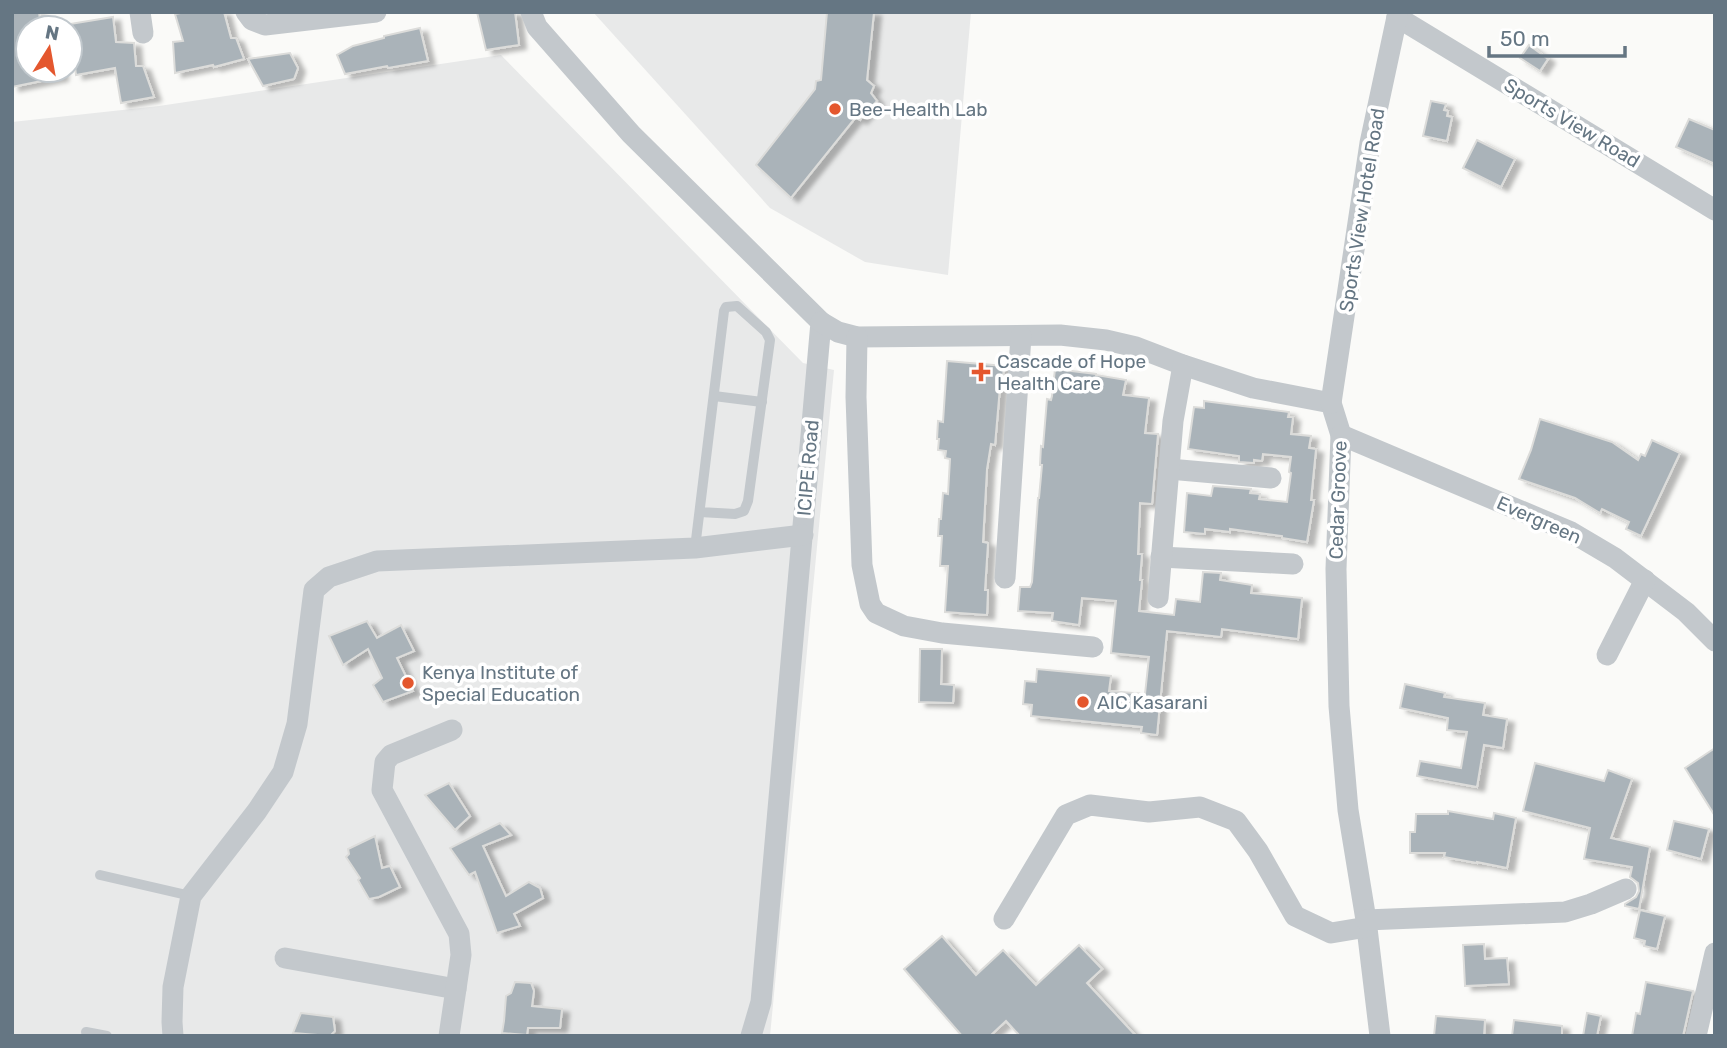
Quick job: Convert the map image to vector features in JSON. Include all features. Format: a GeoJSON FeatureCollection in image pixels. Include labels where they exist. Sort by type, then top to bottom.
{"type":"FeatureCollection","features":[{"type":"Feature","properties":{"kind":"street"},"geometry":{"type":"LineString","coordinates":[[246,12],[252,20],[265,25],[376,12]]}},
{"type":"Feature","properties":{"kind":"street"},"geometry":{"type":"LineString","coordinates":[[531,12],[537,27],[631,134],[821,322],[838,332],[857,337],[1060,335],[1106,340],[1136,347],[1253,388],[1332,403]]}},
{"type":"Feature","properties":{"kind":"street","name":"Sports View Road"},"geometry":{"type":"LineString","coordinates":[[1398,15],[1715,210]]}},
{"type":"Feature","properties":{"kind":"street","name":"Sports View Hotel Road"},"geometry":{"type":"LineString","coordinates":[[1332,403],[1370,143],[1398,15]]}},
{"type":"Feature","properties":{"kind":"street","name":"ICIPE Road"},"geometry":{"type":"LineString","coordinates":[[751,1036],[761,1002],[821,322]]}},
{"type":"Feature","properties":{"kind":"street"},"geometry":{"type":"LineString","coordinates":[[1005,578],[1020,336]]}},
{"type":"Feature","properties":{"kind":"street"},"geometry":{"type":"LineString","coordinates":[[857,337],[856,397],[862,565],[870,604],[876,613],[904,626],[929,631],[1093,647]]}},
{"type":"Feature","properties":{"kind":"street"},"geometry":{"type":"LineString","coordinates":[[1158,598],[1173,421],[1183,365]]}},
{"type":"Feature","properties":{"kind":"street","name":"Cedar Groove"},"geometry":{"type":"LineString","coordinates":[[1332,403],[1341,435],[1336,569],[1339,706],[1348,810],[1367,923],[1380,1036]]}},
{"type":"Feature","properties":{"kind":"street","name":"Evergreen"},"geometry":{"type":"LineString","coordinates":[[1341,435],[1571,532],[1615,558],[1645,580],[1686,612],[1714,639]]}},
{"type":"Feature","properties":{"kind":"street"},"geometry":{"type":"LineString","coordinates":[[1169,469],[1271,478]]}},
{"type":"Feature","properties":{"kind":"street"},"geometry":{"type":"LineString","coordinates":[[173,1036],[173,987],[191,896],[257,811],[283,772],[297,724],[314,590],[329,577],[377,561],[695,548],[803,535]]}},
{"type":"Feature","properties":{"kind":"street"},"geometry":{"type":"LineString","coordinates":[[1161,557],[1293,564]]}},
{"type":"Feature","properties":{"kind":"street"},"geometry":{"type":"LineString","coordinates":[[1607,655],[1645,580]]}},
{"type":"Feature","properties":{"kind":"street"},"geometry":{"type":"LineString","coordinates":[[449,1036],[461,955],[459,934],[382,790],[385,762],[391,755],[452,730]]}},
{"type":"Feature","properties":{"kind":"street"},"geometry":{"type":"LineString","coordinates":[[1004,919],[1066,815],[1090,805],[1149,812],[1200,807],[1236,821],[1258,851],[1295,916],[1331,933],[1367,923],[1565,912],[1626,889]]}},
{"type":"Feature","properties":{"kind":"street"},"geometry":{"type":"LineString","coordinates":[[1696,1036],[1715,953]]}},
{"type":"Feature","properties":{"kind":"street"},"geometry":{"type":"LineString","coordinates":[[285,958],[456,989]]}},
{"type":"Feature","properties":{"kind":"lane"},"geometry":{"type":"LineString","coordinates":[[695,548],[724,311],[726,307],[737,306],[770,336],[748,501],[744,511],[735,514],[700,512]]}},
{"type":"Feature","properties":{"kind":"lane"},"geometry":{"type":"LineString","coordinates":[[714,396],[762,402]]}},
{"type":"Feature","properties":{"kind":"lane"},"geometry":{"type":"LineString","coordinates":[[100,876],[191,896]]}},
{"type":"Feature","properties":{"kind":"lane"},"geometry":{"type":"LineString","coordinates":[[86,1032],[107,1036]]}},
{"type":"Feature","properties":{"kind":"shaded area"},"geometry":{"type":"Polygon","coordinates":[[[593,12],[971,12],[948,275],[865,262],[770,208],[593,12]]]}},
{"type":"Feature","properties":{"kind":"shaded area","name":"Kenya Institute of Special Education"},"geometry":{"type":"Polygon","coordinates":[[[501,55],[803,363],[834,370],[770,1036],[12,1036],[12,122],[159,106],[501,55]]]}},
{"type":"Feature","properties":{"kind":"building"},"geometry":{"type":"Polygon","coordinates":[[[12,12],[39,12],[14,14],[14,84],[27,84],[12,87],[12,12]]]}},
{"type":"Feature","properties":{"kind":"building"},"geometry":{"type":"Polygon","coordinates":[[[224,12],[231,38],[236,38],[244,59],[175,73],[173,42],[183,41],[175,14],[224,12]]]}},
{"type":"Feature","properties":{"kind":"building"},"geometry":{"type":"Polygon","coordinates":[[[477,12],[515,12],[519,45],[486,50],[477,12]]]}},
{"type":"Feature","properties":{"kind":"building","name":"Bee-Health Lab"},"geometry":{"type":"Polygon","coordinates":[[[827,12],[874,12],[867,80],[874,86],[871,93],[877,101],[860,120],[856,117],[791,198],[756,165],[815,89],[816,81],[821,80],[827,12]]]}},
{"type":"Feature","properties":{"kind":"building"},"geometry":{"type":"Polygon","coordinates":[[[113,17],[116,42],[134,43],[136,66],[143,66],[154,97],[121,103],[115,68],[84,74],[84,22],[113,17]]]}},
{"type":"Feature","properties":{"kind":"building"},"geometry":{"type":"Polygon","coordinates":[[[420,28],[428,61],[345,74],[337,55],[353,46],[420,28]]]}},
{"type":"Feature","properties":{"kind":"building"},"geometry":{"type":"Polygon","coordinates":[[[1529,45],[1548,59],[1540,71],[1520,58],[1529,45]]]}},
{"type":"Feature","properties":{"kind":"building"},"geometry":{"type":"Polygon","coordinates":[[[290,53],[298,68],[294,79],[263,86],[248,59],[290,53]]]}},
{"type":"Feature","properties":{"kind":"building"},"geometry":{"type":"Polygon","coordinates":[[[1431,101],[1446,104],[1444,110],[1448,111],[1447,116],[1452,117],[1447,141],[1423,136],[1431,101]]]}},
{"type":"Feature","properties":{"kind":"building"},"geometry":{"type":"Polygon","coordinates":[[[1689,119],[1715,130],[1715,164],[1676,147],[1689,119]]]}},
{"type":"Feature","properties":{"kind":"building"},"geometry":{"type":"Polygon","coordinates":[[[1477,140],[1515,159],[1501,187],[1463,168],[1477,140]]]}},
{"type":"Feature","properties":{"kind":"building"},"geometry":{"type":"Polygon","coordinates":[[[947,361],[1004,366],[995,445],[991,444],[987,469],[983,542],[988,543],[985,590],[988,590],[987,615],[945,612],[948,566],[940,566],[942,536],[938,536],[943,493],[948,494],[950,459],[945,458],[946,451],[938,450],[937,439],[938,421],[943,422],[947,361]]]}},
{"type":"Feature","properties":{"kind":"building"},"geometry":{"type":"Polygon","coordinates":[[[1055,369],[1126,380],[1123,395],[1149,398],[1145,433],[1158,434],[1152,504],[1140,503],[1138,554],[1142,554],[1142,580],[1139,611],[1174,615],[1176,599],[1200,602],[1203,572],[1221,573],[1220,580],[1252,585],[1251,593],[1302,598],[1298,639],[1222,629],[1221,637],[1167,631],[1157,735],[1141,733],[1142,727],[1031,716],[1032,705],[1023,704],[1025,681],[1036,682],[1037,669],[1111,676],[1109,691],[1145,694],[1149,657],[1111,653],[1116,601],[1082,598],[1079,625],[1052,621],[1053,613],[1018,611],[1020,587],[1030,587],[1032,582],[1042,465],[1041,446],[1043,447],[1047,399],[1051,400],[1055,369]]]}},
{"type":"Feature","properties":{"kind":"building"},"geometry":{"type":"Polygon","coordinates":[[[1204,401],[1289,412],[1288,417],[1293,417],[1291,434],[1311,436],[1309,448],[1316,449],[1311,500],[1314,500],[1307,542],[1230,529],[1230,532],[1205,529],[1205,534],[1184,532],[1187,493],[1211,496],[1213,486],[1251,489],[1250,493],[1260,494],[1259,499],[1287,502],[1291,457],[1263,454],[1262,461],[1239,462],[1239,456],[1188,449],[1194,407],[1204,408],[1204,401]]]}},
{"type":"Feature","properties":{"kind":"building"},"geometry":{"type":"Polygon","coordinates":[[[1540,419],[1612,442],[1638,460],[1641,454],[1645,456],[1652,440],[1680,453],[1641,536],[1626,529],[1629,522],[1602,509],[1600,513],[1575,498],[1519,479],[1540,419]]]}},
{"type":"Feature","properties":{"kind":"building"},"geometry":{"type":"Polygon","coordinates":[[[367,621],[377,638],[401,625],[414,651],[397,658],[413,691],[383,702],[373,685],[382,678],[368,649],[343,665],[329,636],[367,621]]]}},
{"type":"Feature","properties":{"kind":"building"},"geometry":{"type":"Polygon","coordinates":[[[920,649],[942,649],[941,684],[954,685],[953,703],[919,702],[920,649]]]}},
{"type":"Feature","properties":{"kind":"building"},"geometry":{"type":"Polygon","coordinates":[[[1405,684],[1445,693],[1444,697],[1485,703],[1483,715],[1507,719],[1503,748],[1484,745],[1477,787],[1417,776],[1420,761],[1461,768],[1467,732],[1447,730],[1448,718],[1400,708],[1405,684]]]}},
{"type":"Feature","properties":{"kind":"building"},"geometry":{"type":"Polygon","coordinates":[[[1715,748],[1715,816],[1685,768],[1715,748]]]}},
{"type":"Feature","properties":{"kind":"building"},"geometry":{"type":"Polygon","coordinates":[[[1535,763],[1604,781],[1608,770],[1632,779],[1611,838],[1650,847],[1639,909],[1625,906],[1639,891],[1638,883],[1630,877],[1632,867],[1584,859],[1590,828],[1523,811],[1535,763]]]}},
{"type":"Feature","properties":{"kind":"building"},"geometry":{"type":"Polygon","coordinates":[[[449,783],[470,816],[455,830],[425,795],[449,783]]]}},
{"type":"Feature","properties":{"kind":"building"},"geometry":{"type":"Polygon","coordinates":[[[1448,811],[1493,819],[1494,813],[1516,818],[1507,868],[1444,857],[1445,853],[1410,853],[1410,832],[1415,832],[1416,814],[1448,814],[1448,811]]]}},
{"type":"Feature","properties":{"kind":"building"},"geometry":{"type":"Polygon","coordinates":[[[1674,821],[1709,829],[1701,859],[1667,850],[1674,821]]]}},
{"type":"Feature","properties":{"kind":"building"},"geometry":{"type":"Polygon","coordinates":[[[500,823],[511,835],[483,846],[506,896],[529,882],[540,888],[543,898],[514,914],[520,926],[497,933],[475,872],[469,875],[450,848],[500,823]]]}},
{"type":"Feature","properties":{"kind":"building"},"geometry":{"type":"Polygon","coordinates":[[[375,836],[382,868],[390,866],[400,887],[369,899],[358,880],[360,878],[346,857],[349,854],[348,849],[375,836]]]}},
{"type":"Feature","properties":{"kind":"building"},"geometry":{"type":"Polygon","coordinates":[[[1640,910],[1665,916],[1657,949],[1644,946],[1645,941],[1634,938],[1640,910]]]}},
{"type":"Feature","properties":{"kind":"building"},"geometry":{"type":"Polygon","coordinates":[[[942,936],[976,975],[1003,950],[1036,985],[1079,945],[1102,969],[1087,983],[1136,1036],[1020,1036],[1006,1021],[990,1036],[962,1036],[904,969],[942,936]]]}},
{"type":"Feature","properties":{"kind":"building"},"geometry":{"type":"Polygon","coordinates":[[[1484,944],[1485,959],[1507,958],[1509,984],[1465,986],[1463,945],[1484,944]]]}},
{"type":"Feature","properties":{"kind":"building"},"geometry":{"type":"Polygon","coordinates":[[[515,982],[531,983],[534,991],[532,1006],[562,1009],[560,1028],[528,1028],[527,1035],[502,1033],[506,996],[511,993],[515,982]]]}},
{"type":"Feature","properties":{"kind":"building"},"geometry":{"type":"Polygon","coordinates":[[[1646,982],[1693,991],[1683,1036],[1632,1036],[1636,1013],[1640,1014],[1646,982]]]}},
{"type":"Feature","properties":{"kind":"building"},"geometry":{"type":"Polygon","coordinates":[[[301,1013],[333,1017],[335,1031],[330,1036],[293,1033],[301,1013]]]}},
{"type":"Feature","properties":{"kind":"building"},"geometry":{"type":"Polygon","coordinates":[[[1587,1013],[1601,1016],[1597,1036],[1583,1036],[1587,1013]]]}},
{"type":"Feature","properties":{"kind":"building"},"geometry":{"type":"Polygon","coordinates":[[[1436,1016],[1485,1020],[1484,1036],[1434,1036],[1436,1016]]]}},
{"type":"Feature","properties":{"kind":"building"},"geometry":{"type":"Polygon","coordinates":[[[1514,1020],[1562,1026],[1562,1036],[1512,1036],[1514,1020]]]}},
{"type":"Feature","properties":{"kind":"place","name":"Bee-Health Lab"},"geometry":{"type":"Point","coordinates":[835,109]}},
{"type":"Feature","properties":{"kind":"place","name":"Cascade of Hope Health Care"},"geometry":{"type":"Point","coordinates":[981,372]}},
{"type":"Feature","properties":{"kind":"place","name":"Kenya Institute of Special Education"},"geometry":{"type":"Point","coordinates":[408,683]}},
{"type":"Feature","properties":{"kind":"place","name":"AIC Kasarani"},"geometry":{"type":"Point","coordinates":[1083,702]}}]}
